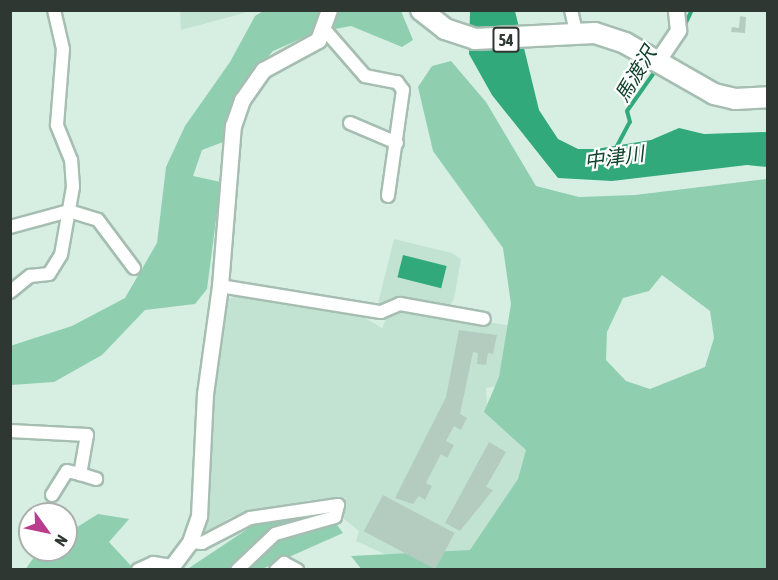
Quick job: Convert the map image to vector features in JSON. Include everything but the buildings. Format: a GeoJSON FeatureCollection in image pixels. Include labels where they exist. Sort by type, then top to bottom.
{"type":"FeatureCollection","features":[{"type":"Feature","properties":{"kind":"main road","name":"54"},"geometry":{"type":"LineString","coordinates":[[421,10],[452,33],[491,40],[568,32],[618,40],[714,94],[735,99],[768,97]]}},
{"type":"Feature","properties":{"kind":"street"},"geometry":{"type":"LineString","coordinates":[[10,292],[30,276],[49,274],[61,255],[69,211],[74,173],[57,125],[63,49],[54,10]]}},
{"type":"Feature","properties":{"kind":"street"},"geometry":{"type":"LineString","coordinates":[[138,570],[153,563],[171,568],[190,542],[199,516],[205,394],[220,286],[231,138],[242,100],[270,63],[310,46],[325,30],[329,10]]}},
{"type":"Feature","properties":{"kind":"street"},"geometry":{"type":"LineString","coordinates":[[568,32],[571,10]]}},
{"type":"Feature","properties":{"kind":"street"},"geometry":{"type":"LineString","coordinates":[[656,63],[678,30],[676,10]]}},
{"type":"Feature","properties":{"kind":"street"},"geometry":{"type":"LineString","coordinates":[[325,30],[365,76],[397,82],[403,90],[388,196]]}},
{"type":"Feature","properties":{"kind":"street"},"geometry":{"type":"LineString","coordinates":[[350,123],[397,142]]}},
{"type":"Feature","properties":{"kind":"street"},"geometry":{"type":"LineString","coordinates":[[10,227],[69,211],[98,220],[134,268]]}},
{"type":"Feature","properties":{"kind":"street"},"geometry":{"type":"LineString","coordinates":[[220,286],[381,312],[400,304],[484,319]]}},
{"type":"Feature","properties":{"kind":"street"},"geometry":{"type":"LineString","coordinates":[[10,431],[87,435],[80,474]]}},
{"type":"Feature","properties":{"kind":"street"},"geometry":{"type":"LineString","coordinates":[[52,495],[67,471],[96,479]]}},
{"type":"Feature","properties":{"kind":"street"},"geometry":{"type":"LineString","coordinates":[[190,542],[202,543],[242,520],[338,505],[335,517],[275,534],[237,570]]}},
{"type":"Feature","properties":{"kind":"street"},"geometry":{"type":"LineString","coordinates":[[276,570],[284,563],[297,570]]}},
{"type":"Feature","properties":{"kind":"shaded area"},"geometry":{"type":"Polygon","coordinates":[[[265,10],[401,11],[413,40],[402,47],[351,26],[314,33],[273,51],[234,96],[223,142],[202,150],[193,176],[221,182],[207,289],[195,304],[145,310],[102,355],[54,382],[11,385],[10,346],[72,326],[125,298],[157,243],[166,167],[185,126],[230,62],[255,16],[265,10]]]}},
{"type":"Feature","properties":{"kind":"shaded area"},"geometry":{"type":"Polygon","coordinates":[[[180,11],[248,12],[181,30],[180,11]]]}},
{"type":"Feature","properties":{"kind":"shaded area"},"geometry":{"type":"Polygon","coordinates":[[[451,61],[486,102],[536,186],[579,197],[635,195],[767,179],[767,569],[362,570],[351,556],[470,550],[518,479],[526,450],[484,412],[499,377],[511,304],[503,248],[433,151],[418,87],[432,66],[451,61]],[[662,275],[649,291],[623,298],[607,332],[606,360],[626,381],[650,389],[705,367],[714,338],[710,311],[662,275]]]}},
{"type":"Feature","properties":{"kind":"shaded area"},"geometry":{"type":"Polygon","coordinates":[[[394,239],[452,253],[461,259],[454,299],[448,308],[399,301],[377,307],[394,239]]]}},
{"type":"Feature","properties":{"kind":"shaded area"},"geometry":{"type":"Polygon","coordinates":[[[248,294],[355,312],[382,328],[389,312],[397,310],[508,325],[502,385],[486,388],[487,403],[531,438],[532,446],[490,548],[417,569],[356,541],[359,531],[344,519],[345,498],[311,500],[231,517],[201,537],[222,310],[230,298],[248,294]]]}},
{"type":"Feature","properties":{"kind":"shaded area"},"geometry":{"type":"Polygon","coordinates":[[[326,510],[343,533],[262,569],[186,570],[252,526],[326,510]]]}},
{"type":"Feature","properties":{"kind":"shaded area"},"geometry":{"type":"Polygon","coordinates":[[[98,514],[129,519],[109,542],[134,569],[25,570],[31,562],[78,562],[78,526],[98,514]]]}},
{"type":"Feature","properties":{"kind":"water","name":"中津川"},"geometry":{"type":"Polygon","coordinates":[[[470,11],[515,11],[539,110],[558,139],[578,149],[596,149],[651,140],[679,128],[704,134],[767,132],[767,167],[747,165],[612,181],[558,178],[492,95],[469,54],[470,11]]]}},
{"type":"Feature","properties":{"kind":"water"},"geometry":{"type":"Polygon","coordinates":[[[403,255],[447,266],[441,288],[397,277],[403,255]]]}},
{"type":"Feature","properties":{"kind":"waterway","name":"馬渡沢"},"geometry":{"type":"LineString","coordinates":[[683,29],[692,10]]}},
{"type":"Feature","properties":{"kind":"waterway","name":"馬渡沢"},"geometry":{"type":"LineString","coordinates":[[617,146],[630,122],[627,111],[658,67]]}}]}
